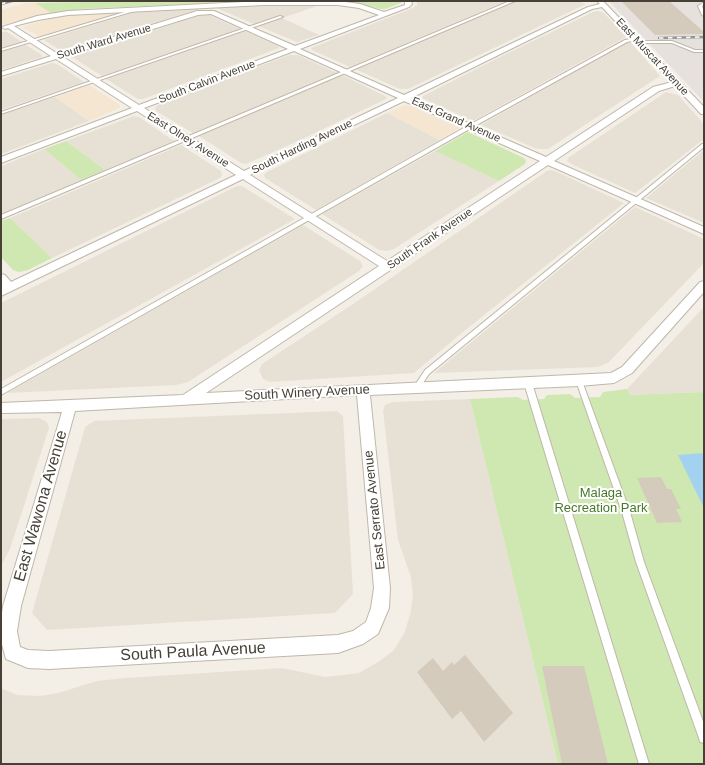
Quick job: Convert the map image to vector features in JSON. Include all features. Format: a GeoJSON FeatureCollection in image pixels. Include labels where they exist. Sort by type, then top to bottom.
{"type":"FeatureCollection","features":[{"type":"Feature","properties":{"kind":"street","name":"South Calvin Avenue"},"geometry":{"type":"LineString","coordinates":[[1,160],[407,6],[409,4],[408,1]]}},
{"type":"Feature","properties":{"kind":"street"},"geometry":{"type":"LineString","coordinates":[[5,27],[53,15],[141,8],[324,2],[350,4],[383,14]]}},
{"type":"Feature","properties":{"kind":"street","name":"East Muscat Avenue"},"geometry":{"type":"LineString","coordinates":[[602,3],[704,112]]}},
{"type":"Feature","properties":{"kind":"street","name":"South Harding Avenue"},"geometry":{"type":"LineString","coordinates":[[6,290],[602,3]]}},
{"type":"Feature","properties":{"kind":"street","name":"East Grand Avenue"},"geometry":{"type":"LineString","coordinates":[[208,12],[215,12],[704,231]]}},
{"type":"Feature","properties":{"kind":"street","name":"South Ward Avenue"},"geometry":{"type":"LineString","coordinates":[[1,74],[197,13],[208,12]]}},
{"type":"Feature","properties":{"kind":"street","name":"East Olney Avenue"},"geometry":{"type":"LineString","coordinates":[[5,27],[32,40],[388,267]]}},
{"type":"Feature","properties":{"kind":"street","name":"South Frank Avenue"},"geometry":{"type":"LineString","coordinates":[[185,400],[656,89],[677,83]]}},
{"type":"Feature","properties":{"kind":"street"},"geometry":{"type":"LineString","coordinates":[[1,278],[6,290]]}},
{"type":"Feature","properties":{"kind":"street","name":"South Winery Avenue"},"geometry":{"type":"LineString","coordinates":[[1,408],[70,406],[614,378],[627,370],[704,286]]}},
{"type":"Feature","properties":{"kind":"street","name":"East Serrato Avenue"},"geometry":{"type":"LineString","coordinates":[[363,390],[382,588],[380,608],[372,628]]}},
{"type":"Feature","properties":{"kind":"street","name":"East Wawona Avenue"},"geometry":{"type":"LineString","coordinates":[[12,653],[8,631],[12,606],[70,406]]}},
{"type":"Feature","properties":{"kind":"street","name":"South Paula Avenue"},"geometry":{"type":"LineString","coordinates":[[12,653],[28,659],[49,660],[338,644],[356,638],[372,628]]}},
{"type":"Feature","properties":{"kind":"lane"},"geometry":{"type":"LineString","coordinates":[[1,217],[512,1]]}},
{"type":"Feature","properties":{"kind":"lane"},"geometry":{"type":"LineString","coordinates":[[704,3],[700,6],[704,15]]}},
{"type":"Feature","properties":{"kind":"lane"},"geometry":{"type":"LineString","coordinates":[[1,50],[141,8]]}},
{"type":"Feature","properties":{"kind":"lane"},"geometry":{"type":"LineString","coordinates":[[1,113],[281,17]]}},
{"type":"Feature","properties":{"kind":"lane"},"geometry":{"type":"LineString","coordinates":[[1,392],[471,126],[626,41],[672,42],[694,51],[704,51]]}},
{"type":"Feature","properties":{"kind":"lane"},"geometry":{"type":"LineString","coordinates":[[416,387],[426,372],[704,145]]}},
{"type":"Feature","properties":{"kind":"lane"},"geometry":{"type":"LineString","coordinates":[[579,381],[626,512],[640,562],[704,738]]}},
{"type":"Feature","properties":{"kind":"lane"},"geometry":{"type":"LineString","coordinates":[[528,383],[644,764]]}},
{"type":"Feature","properties":{"kind":"shaded area"},"geometry":{"type":"Polygon","coordinates":[[[417,1],[506,1],[350,67],[312,50],[311,48],[413,8],[417,5],[417,1]]]}},
{"type":"Feature","properties":{"kind":"shaded area"},"geometry":{"type":"Polygon","coordinates":[[[516,1],[577,1],[586,4],[408,89],[400,89],[355,69],[516,1]]]}},
{"type":"Feature","properties":{"kind":"shaded area"},"geometry":{"type":"Polygon","coordinates":[[[609,1],[704,1],[704,102],[609,1]]]}},
{"type":"Feature","properties":{"kind":"shaded area"},"geometry":{"type":"Polygon","coordinates":[[[26,3],[35,3],[51,13],[1,25],[1,10],[26,3]]]}},
{"type":"Feature","properties":{"kind":"shaded area"},"geometry":{"type":"Polygon","coordinates":[[[320,5],[282,18],[319,35],[297,42],[258,26],[281,18],[278,17],[254,24],[214,7],[320,5]]]}},
{"type":"Feature","properties":{"kind":"shaded area"},"geometry":{"type":"Polygon","coordinates":[[[203,8],[68,49],[60,50],[44,40],[138,11],[203,8]]]}},
{"type":"Feature","properties":{"kind":"shaded area"},"geometry":{"type":"Polygon","coordinates":[[[126,11],[40,37],[22,27],[47,19],[68,15],[126,11]]]}},
{"type":"Feature","properties":{"kind":"shaded area"},"geometry":{"type":"Polygon","coordinates":[[[598,11],[604,13],[626,37],[473,121],[422,98],[423,96],[500,57],[593,12],[598,11]]]}},
{"type":"Feature","properties":{"kind":"shaded area"},"geometry":{"type":"Polygon","coordinates":[[[201,15],[209,15],[240,29],[102,76],[72,57],[201,15]]]}},
{"type":"Feature","properties":{"kind":"shaded area"},"geometry":{"type":"Polygon","coordinates":[[[245,31],[278,46],[279,48],[143,99],[138,99],[106,79],[245,31]]]}},
{"type":"Feature","properties":{"kind":"shaded area"},"geometry":{"type":"Polygon","coordinates":[[[1,32],[7,32],[22,42],[1,48],[1,32]]]}},
{"type":"Feature","properties":{"kind":"shaded area"},"geometry":{"type":"Polygon","coordinates":[[[630,42],[660,76],[548,149],[537,149],[481,125],[625,43],[630,42]]]}},
{"type":"Feature","properties":{"kind":"shaded area"},"geometry":{"type":"Polygon","coordinates":[[[26,45],[42,55],[42,57],[1,70],[1,52],[26,45]]]}},
{"type":"Feature","properties":{"kind":"shaded area"},"geometry":{"type":"Polygon","coordinates":[[[289,55],[298,55],[337,73],[193,133],[156,111],[155,108],[158,105],[289,55]]]}},
{"type":"Feature","properties":{"kind":"shaded area"},"geometry":{"type":"Polygon","coordinates":[[[52,63],[57,64],[84,82],[1,110],[1,79],[52,63]]]}},
{"type":"Feature","properties":{"kind":"shaded area"},"geometry":{"type":"Polygon","coordinates":[[[342,75],[387,97],[386,99],[246,164],[241,163],[199,136],[342,75]]]}},
{"type":"Feature","properties":{"kind":"shaded area"},"geometry":{"type":"Polygon","coordinates":[[[89,85],[120,105],[120,108],[89,121],[55,97],[89,85]]]}},
{"type":"Feature","properties":{"kind":"shaded area"},"geometry":{"type":"Polygon","coordinates":[[[666,92],[678,95],[704,124],[704,139],[635,193],[567,161],[568,158],[666,92]]]}},
{"type":"Feature","properties":{"kind":"shaded area"},"geometry":{"type":"Polygon","coordinates":[[[55,97],[89,121],[1,154],[1,115],[55,97]]]}},
{"type":"Feature","properties":{"kind":"shaded area"},"geometry":{"type":"Polygon","coordinates":[[[405,105],[411,106],[460,128],[440,140],[387,113],[405,105]]]}},
{"type":"Feature","properties":{"kind":"shaded area"},"geometry":{"type":"Polygon","coordinates":[[[387,113],[440,140],[316,210],[265,178],[264,175],[267,172],[387,113]]]}},
{"type":"Feature","properties":{"kind":"shaded area"},"geometry":{"type":"Polygon","coordinates":[[[134,116],[139,117],[174,141],[105,170],[66,141],[134,116]]]}},
{"type":"Feature","properties":{"kind":"shaded area"},"geometry":{"type":"Polygon","coordinates":[[[181,145],[221,171],[222,175],[220,178],[52,258],[10,218],[181,145]]]}},
{"type":"Feature","properties":{"kind":"shaded area"},"geometry":{"type":"Polygon","coordinates":[[[44,149],[81,180],[1,214],[1,166],[44,149]]]}},
{"type":"Feature","properties":{"kind":"shaded area"},"geometry":{"type":"Polygon","coordinates":[[[704,150],[704,223],[646,198],[681,169],[704,150]]]}},
{"type":"Feature","properties":{"kind":"shaded area"},"geometry":{"type":"Polygon","coordinates":[[[435,151],[499,181],[394,249],[387,251],[379,250],[322,214],[435,151]]]}},
{"type":"Feature","properties":{"kind":"shaded area"},"geometry":{"type":"Polygon","coordinates":[[[551,170],[624,203],[414,373],[270,382],[263,379],[259,370],[262,364],[353,304],[547,171],[551,170]]]}},
{"type":"Feature","properties":{"kind":"shaded area"},"geometry":{"type":"Polygon","coordinates":[[[237,186],[242,186],[295,219],[1,382],[1,303],[237,186]]]}},
{"type":"Feature","properties":{"kind":"shaded area"},"geometry":{"type":"Polygon","coordinates":[[[635,207],[704,239],[704,263],[608,363],[598,367],[434,373],[635,207]]]}},
{"type":"Feature","properties":{"kind":"shaded area"},"geometry":{"type":"Polygon","coordinates":[[[303,225],[360,261],[363,266],[359,271],[188,382],[176,385],[7,393],[303,225]]]}},
{"type":"Feature","properties":{"kind":"shaded area"},"geometry":{"type":"Polygon","coordinates":[[[704,307],[704,392],[630,395],[627,389],[704,307]]]}},
{"type":"Feature","properties":{"kind":"shaded area"},"geometry":{"type":"Polygon","coordinates":[[[470,399],[558,764],[1,764],[1,688],[17,695],[40,696],[58,693],[97,681],[282,668],[325,677],[359,673],[393,651],[404,634],[410,615],[413,596],[411,577],[398,540],[383,411],[385,405],[392,402],[470,399]]]}},
{"type":"Feature","properties":{"kind":"shaded area"},"geometry":{"type":"Polygon","coordinates":[[[337,411],[343,416],[353,594],[335,613],[47,630],[32,613],[85,427],[94,421],[337,411]]]}},
{"type":"Feature","properties":{"kind":"shaded area"},"geometry":{"type":"Polygon","coordinates":[[[39,418],[47,422],[49,428],[10,549],[1,566],[1,419],[39,418]]]}},
{"type":"Feature","properties":{"kind":"green space"},"geometry":{"type":"Polygon","coordinates":[[[253,1],[82,9],[51,13],[35,3],[253,1]]]}},
{"type":"Feature","properties":{"kind":"green space"},"geometry":{"type":"Polygon","coordinates":[[[346,1],[400,1],[401,3],[381,9],[346,1]]]}},
{"type":"Feature","properties":{"kind":"green space"},"geometry":{"type":"Polygon","coordinates":[[[468,132],[524,158],[526,161],[525,164],[499,181],[435,151],[468,132]]]}},
{"type":"Feature","properties":{"kind":"green space"},"geometry":{"type":"Polygon","coordinates":[[[66,141],[105,170],[81,180],[44,149],[66,141]]]}},
{"type":"Feature","properties":{"kind":"green space"},"geometry":{"type":"Polygon","coordinates":[[[10,218],[52,258],[28,270],[19,272],[13,270],[1,257],[1,221],[10,218]]]}},
{"type":"Feature","properties":{"kind":"green space","name":"Malaga Recreation Park"},"geometry":{"type":"Polygon","coordinates":[[[627,389],[630,395],[704,392],[704,764],[558,764],[470,399],[518,397],[523,400],[544,399],[547,395],[570,394],[575,398],[600,397],[603,392],[627,389]]]}},
{"type":"Feature","properties":{"kind":"water"},"geometry":{"type":"Polygon","coordinates":[[[704,453],[704,508],[678,455],[704,453]]]}},
{"type":"Feature","properties":{"kind":"building"},"geometry":{"type":"Polygon","coordinates":[[[621,1],[669,1],[704,32],[704,34],[655,35],[621,1]]]}},
{"type":"Feature","properties":{"kind":"building"},"geometry":{"type":"Polygon","coordinates":[[[661,477],[667,489],[671,489],[681,509],[676,509],[682,522],[657,523],[637,478],[661,477]]]}},
{"type":"Feature","properties":{"kind":"building"},"geometry":{"type":"Polygon","coordinates":[[[465,655],[513,713],[484,742],[461,711],[452,719],[417,672],[433,658],[443,671],[452,662],[454,665],[465,655]]]}},
{"type":"Feature","properties":{"kind":"building"},"geometry":{"type":"Polygon","coordinates":[[[542,666],[584,666],[608,764],[562,764],[542,666]]]}},
{"type":"Feature","properties":{"kind":"railway"},"geometry":{"type":"LineString","coordinates":[[1,4],[12,1]]}},
{"type":"Feature","properties":{"kind":"railway"},"geometry":{"type":"LineString","coordinates":[[659,38],[704,37]]}}]}
